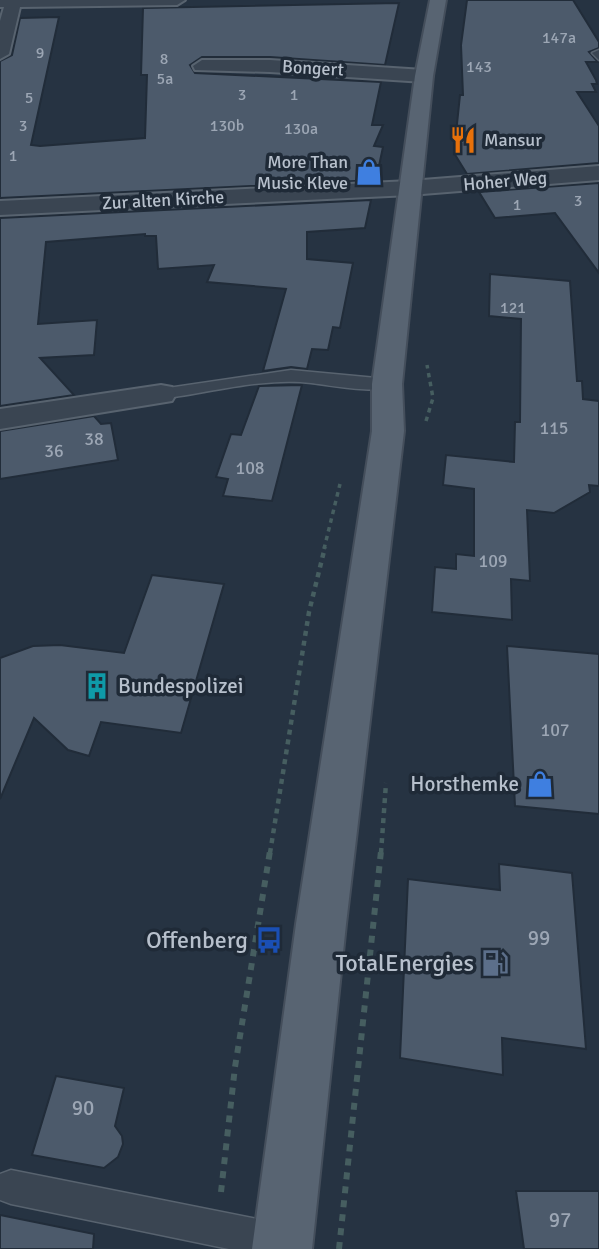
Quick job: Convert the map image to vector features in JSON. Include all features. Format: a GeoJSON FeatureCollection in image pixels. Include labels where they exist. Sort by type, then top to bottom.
{"type":"FeatureCollection","features":[{"type":"Feature","properties":{"kind":"main road"},"geometry":{"type":"LineString","coordinates":[[282,1246],[321,924],[388,431],[387,384],[424,76],[438,0]]}},
{"type":"Feature","properties":{"kind":"street"},"geometry":{"type":"LineString","coordinates":[[0,54],[6,3],[177,0]]}},
{"type":"Feature","properties":{"kind":"street","name":"Bongert"},"geometry":{"type":"LineString","coordinates":[[202,66],[270,66],[424,76]]}},
{"type":"Feature","properties":{"kind":"street","name":"Hoher Weg"},"geometry":{"type":"LineString","coordinates":[[410,188],[599,173]]}},
{"type":"Feature","properties":{"kind":"street","name":"Zur alten Kirche"},"geometry":{"type":"LineString","coordinates":[[0,208],[410,188]]}},
{"type":"Feature","properties":{"kind":"street"},"geometry":{"type":"LineString","coordinates":[[0,419],[161,394]]}},
{"type":"Feature","properties":{"kind":"lane"},"geometry":{"type":"LineString","coordinates":[[161,394],[291,375],[387,384]]}},
{"type":"Feature","properties":{"kind":"lane"},"geometry":{"type":"LineString","coordinates":[[10,1187],[217,1228],[282,1246]]}},
{"type":"Feature","properties":{"kind":"path"},"geometry":{"type":"LineString","coordinates":[[217,1228],[235,1067],[309,612],[343,473]]}},
{"type":"Feature","properties":{"kind":"building"},"geometry":{"type":"Polygon","coordinates":[[[467,0],[573,0],[599,42],[599,48],[589,52],[598,62],[586,62],[596,80],[597,84],[592,84],[596,92],[577,92],[599,126],[599,163],[467,174],[454,153],[460,95],[463,95],[461,45],[467,0]]]}},
{"type":"Feature","properties":{"kind":"building"},"geometry":{"type":"Polygon","coordinates":[[[399,3],[385,65],[270,57],[202,57],[190,65],[195,73],[381,82],[372,125],[383,125],[374,146],[383,147],[376,180],[0,198],[0,61],[12,55],[20,18],[59,17],[31,145],[40,146],[145,138],[147,75],[141,75],[143,8],[399,3]]]}},
{"type":"Feature","properties":{"kind":"building"},"geometry":{"type":"Polygon","coordinates":[[[599,183],[599,273],[555,213],[495,218],[479,192],[599,183]]]}},
{"type":"Feature","properties":{"kind":"building"},"geometry":{"type":"Polygon","coordinates":[[[371,200],[365,228],[307,232],[307,259],[353,263],[340,328],[333,327],[328,350],[312,349],[307,369],[291,367],[263,371],[286,289],[207,282],[214,265],[158,269],[156,236],[145,234],[46,242],[38,324],[97,320],[94,355],[40,358],[74,395],[0,406],[0,218],[371,200]]]}},
{"type":"Feature","properties":{"kind":"building"},"geometry":{"type":"Polygon","coordinates":[[[490,274],[570,281],[577,381],[582,381],[583,399],[599,401],[599,486],[589,485],[590,492],[554,513],[527,510],[530,581],[511,579],[512,620],[432,612],[435,567],[456,569],[456,554],[474,556],[474,489],[443,485],[446,455],[514,462],[515,422],[520,422],[521,319],[489,316],[490,274]]]}},
{"type":"Feature","properties":{"kind":"building"},"geometry":{"type":"Polygon","coordinates":[[[302,385],[272,501],[223,496],[228,479],[216,477],[231,434],[241,435],[259,386],[302,385]]]}},
{"type":"Feature","properties":{"kind":"building"},"geometry":{"type":"Polygon","coordinates":[[[94,416],[101,424],[111,423],[118,460],[0,479],[0,431],[94,416]]]}},
{"type":"Feature","properties":{"kind":"building","name":"Bundespolizei"},"geometry":{"type":"Polygon","coordinates":[[[152,575],[224,584],[181,733],[101,722],[89,756],[68,750],[34,718],[0,799],[0,658],[33,646],[60,645],[124,653],[152,575]]]}},
{"type":"Feature","properties":{"kind":"building"},"geometry":{"type":"Polygon","coordinates":[[[507,646],[599,654],[599,814],[515,806],[507,646]]]}},
{"type":"Feature","properties":{"kind":"building"},"geometry":{"type":"Polygon","coordinates":[[[499,864],[572,873],[586,1049],[502,1038],[503,1075],[400,1058],[408,879],[500,890],[499,864]]]}},
{"type":"Feature","properties":{"kind":"building"},"geometry":{"type":"Polygon","coordinates":[[[56,1076],[124,1088],[115,1126],[122,1136],[123,1144],[118,1157],[104,1168],[32,1155],[56,1076]]]}},
{"type":"Feature","properties":{"kind":"building"},"geometry":{"type":"Polygon","coordinates":[[[516,1191],[599,1191],[599,1249],[524,1249],[516,1191]]]}},
{"type":"Feature","properties":{"kind":"building"},"geometry":{"type":"Polygon","coordinates":[[[0,1215],[94,1234],[93,1249],[0,1249],[0,1215]]]}},
{"type":"Feature","properties":{"kind":"place","name":"Mansur"},"geometry":{"type":"Point","coordinates":[463,140]}},
{"type":"Feature","properties":{"kind":"place","name":"More Than Music Kleve"},"geometry":{"type":"Point","coordinates":[369,172]}},
{"type":"Feature","properties":{"kind":"place","name":"Bundespolizei"},"geometry":{"type":"Point","coordinates":[97,686]}},
{"type":"Feature","properties":{"kind":"place","name":"Horsthemke"},"geometry":{"type":"Point","coordinates":[540,784]}},
{"type":"Feature","properties":{"kind":"place","name":"Offenberg"},"geometry":{"type":"Point","coordinates":[269,940]}},
{"type":"Feature","properties":{"kind":"place","name":"TotalEnergies"},"geometry":{"type":"Point","coordinates":[495,963]}}]}
